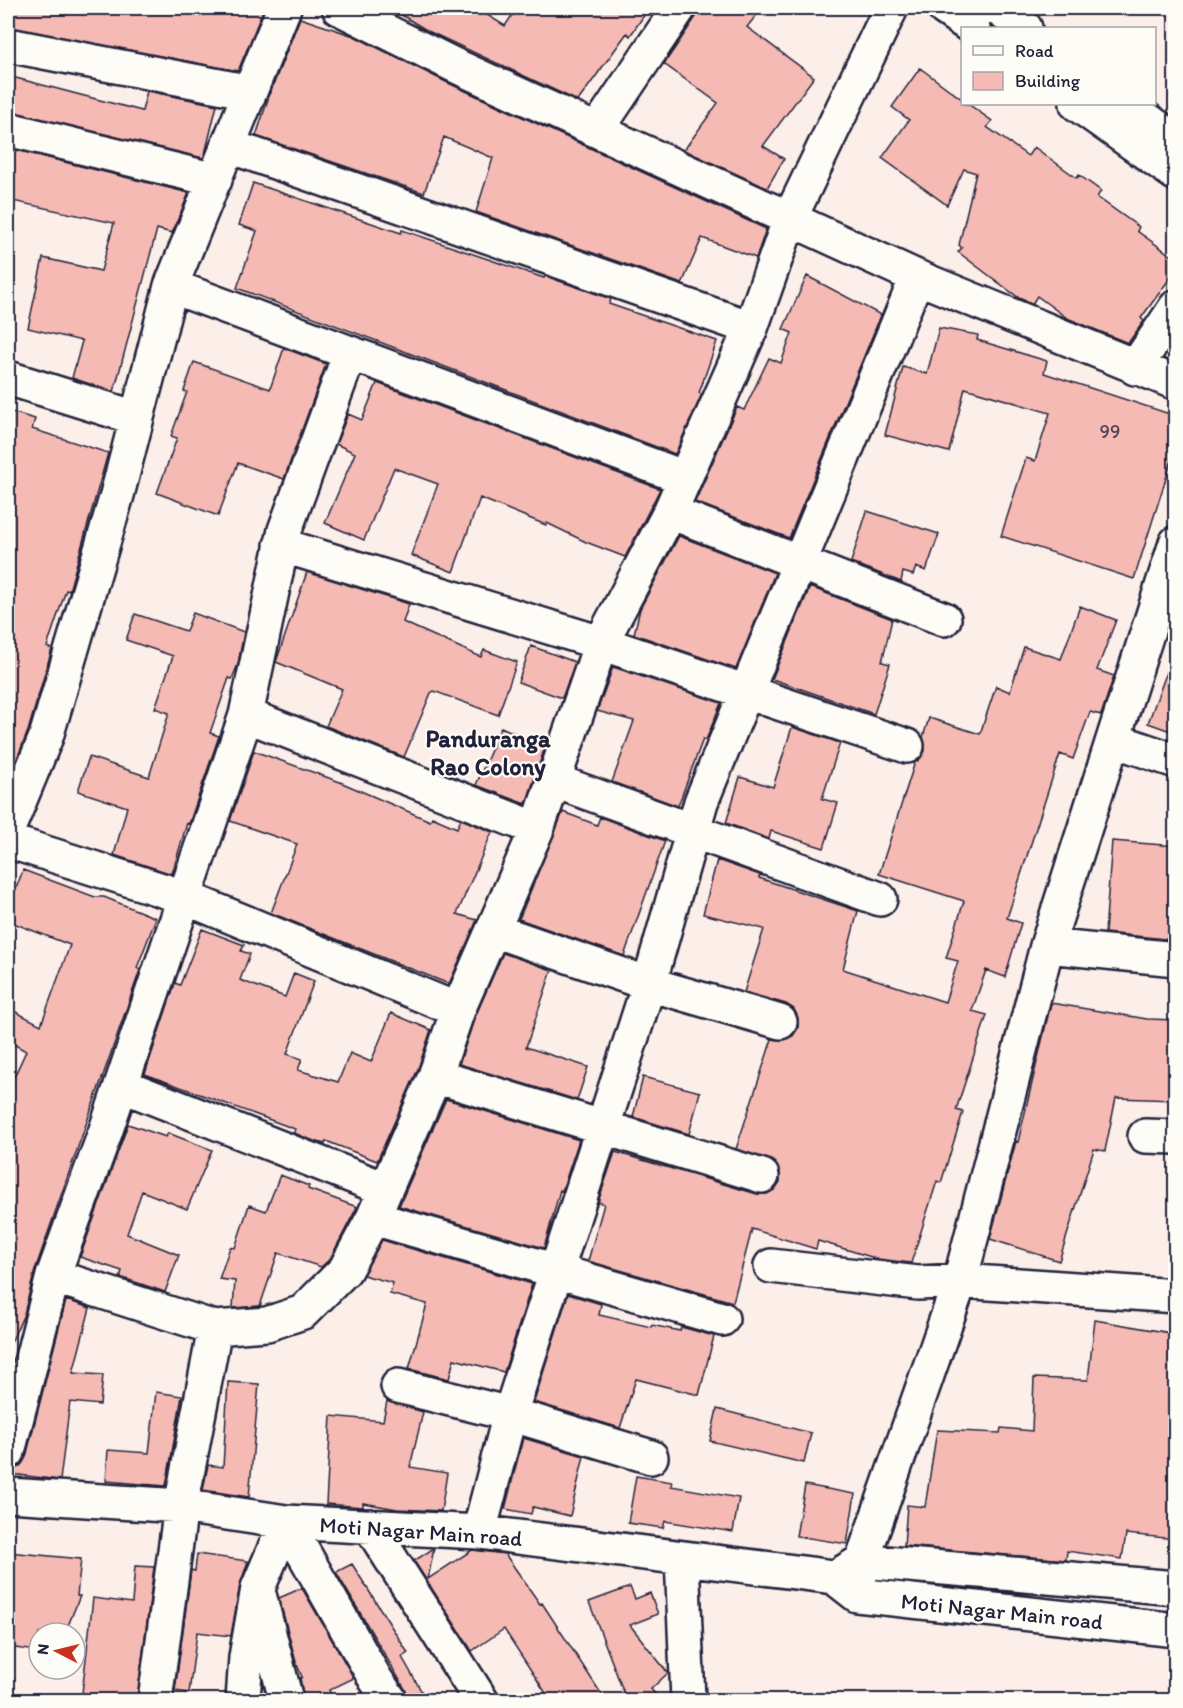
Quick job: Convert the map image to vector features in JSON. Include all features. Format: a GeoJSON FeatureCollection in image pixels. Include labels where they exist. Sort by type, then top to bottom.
{"type":"FeatureCollection","features":[{"type":"Feature","properties":{"kind":"street"},"geometry":{"type":"LineString","coordinates":[[11,811],[46,737],[117,495],[135,418],[171,286],[284,8]]}},
{"type":"Feature","properties":{"kind":"street"},"geometry":{"type":"LineString","coordinates":[[339,8],[454,65],[917,277],[1176,383]]}},
{"type":"Feature","properties":{"kind":"street"},"geometry":{"type":"LineString","coordinates":[[597,130],[679,8]]}},
{"type":"Feature","properties":{"kind":"street"},"geometry":{"type":"LineString","coordinates":[[53,1276],[215,1328],[267,1324],[303,1312],[345,1270],[379,1204],[435,1076],[458,1010],[537,829],[601,643],[670,512],[751,328],[790,218],[891,8]]}},
{"type":"Feature","properties":{"kind":"street"},"geometry":{"type":"LineString","coordinates":[[944,8],[972,27]]}},
{"type":"Feature","properties":{"kind":"street"},"geometry":{"type":"LineString","coordinates":[[997,8],[1024,27]]}},
{"type":"Feature","properties":{"kind":"street"},"geometry":{"type":"LineString","coordinates":[[8,45],[250,92]]}},
{"type":"Feature","properties":{"kind":"street"},"geometry":{"type":"LineString","coordinates":[[1078,105],[1176,174]]}},
{"type":"Feature","properties":{"kind":"street"},"geometry":{"type":"LineString","coordinates":[[1127,105],[1176,141]]}},
{"type":"Feature","properties":{"kind":"street"},"geometry":{"type":"LineString","coordinates":[[8,129],[215,180]]}},
{"type":"Feature","properties":{"kind":"street"},"geometry":{"type":"LineString","coordinates":[[229,146],[751,328]]}},
{"type":"Feature","properties":{"kind":"street"},"geometry":{"type":"LineString","coordinates":[[478,1532],[510,1414],[649,984],[701,802],[917,277]]}},
{"type":"Feature","properties":{"kind":"street"},"geometry":{"type":"LineString","coordinates":[[171,286],[685,478]]}},
{"type":"Feature","properties":{"kind":"street"},"geometry":{"type":"LineString","coordinates":[[1135,368],[1176,307]]}},
{"type":"Feature","properties":{"kind":"street"},"geometry":{"type":"LineString","coordinates":[[8,1452],[53,1276],[121,1085],[246,715],[281,545],[350,353]]}},
{"type":"Feature","properties":{"kind":"street"},"geometry":{"type":"LineString","coordinates":[[8,378],[135,418]]}},
{"type":"Feature","properties":{"kind":"street"},"geometry":{"type":"LineString","coordinates":[[670,512],[944,619]]}},
{"type":"Feature","properties":{"kind":"street"},"geometry":{"type":"LineString","coordinates":[[851,1578],[960,1281],[1047,946],[1176,543]]}},
{"type":"Feature","properties":{"kind":"street"},"geometry":{"type":"LineString","coordinates":[[281,545],[601,643],[907,747]]}},
{"type":"Feature","properties":{"kind":"street"},"geometry":{"type":"LineString","coordinates":[[246,715],[537,829]]}},
{"type":"Feature","properties":{"kind":"street"},"geometry":{"type":"LineString","coordinates":[[1114,740],[1176,761]]}},
{"type":"Feature","properties":{"kind":"street"},"geometry":{"type":"LineString","coordinates":[[555,781],[692,833],[880,899]]}},
{"type":"Feature","properties":{"kind":"street"},"geometry":{"type":"LineString","coordinates":[[8,841],[184,897],[458,1010]]}},
{"type":"Feature","properties":{"kind":"street"},"geometry":{"type":"LineString","coordinates":[[493,930],[649,984],[780,1022]]}},
{"type":"Feature","properties":{"kind":"street"},"geometry":{"type":"LineString","coordinates":[[1047,946],[1176,959]]}},
{"type":"Feature","properties":{"kind":"street"},"geometry":{"type":"LineString","coordinates":[[435,1076],[762,1176]]}},
{"type":"Feature","properties":{"kind":"street"},"geometry":{"type":"LineString","coordinates":[[121,1085],[379,1204],[557,1273],[722,1319]]}},
{"type":"Feature","properties":{"kind":"street"},"geometry":{"type":"LineString","coordinates":[[771,1266],[918,1283],[960,1281],[1176,1296]]}},
{"type":"Feature","properties":{"kind":"street"},"geometry":{"type":"LineString","coordinates":[[155,1701],[181,1506],[215,1328]]}},
{"type":"Feature","properties":{"kind":"street"},"geometry":{"type":"LineString","coordinates":[[398,1386],[510,1414],[651,1457]]}},
{"type":"Feature","properties":{"kind":"street","name":"Moti Nagar Main road"},"geometry":{"type":"LineString","coordinates":[[8,1496],[181,1506],[286,1522],[478,1532],[851,1578],[1176,1630]]}},
{"type":"Feature","properties":{"kind":"street"},"geometry":{"type":"LineString","coordinates":[[243,1701],[246,1657],[258,1588],[286,1522]]}},
{"type":"Feature","properties":{"kind":"street"},"geometry":{"type":"LineString","coordinates":[[286,1522],[390,1701]]}},
{"type":"Feature","properties":{"kind":"street"},"geometry":{"type":"LineString","coordinates":[[370,1526],[481,1701]]}},
{"type":"Feature","properties":{"kind":"street"},"geometry":{"type":"LineString","coordinates":[[682,1558],[688,1701]]}},
{"type":"Feature","properties":{"kind":"street","name":"Moti Nagar Main road"},"geometry":{"type":"LineString","coordinates":[[851,1578],[1176,1588]]}},
{"type":"Feature","properties":{"kind":"street"},"geometry":{"type":"LineString","coordinates":[[258,1588],[286,1701]]}},
{"type":"Feature","properties":{"kind":"building"},"geometry":{"type":"Polygon","coordinates":[[[8,8],[264,8],[238,71],[8,27],[8,8]]]}},
{"type":"Feature","properties":{"kind":"building"},"geometry":{"type":"Polygon","coordinates":[[[390,8],[476,8],[505,26],[517,8],[649,8],[630,36],[627,33],[578,101],[428,31],[390,8]]]}},
{"type":"Feature","properties":{"kind":"building"},"geometry":{"type":"Polygon","coordinates":[[[702,8],[762,8],[747,27],[814,77],[763,146],[784,159],[767,188],[684,150],[718,103],[664,64],[702,8]]]}},
{"type":"Feature","properties":{"kind":"building"},"geometry":{"type":"Polygon","coordinates":[[[300,18],[354,36],[446,82],[766,229],[756,258],[702,238],[682,284],[476,212],[493,158],[444,137],[424,193],[256,136],[270,93],[300,18]]]}},
{"type":"Feature","properties":{"kind":"building"},"geometry":{"type":"Polygon","coordinates":[[[920,68],[961,99],[961,105],[969,105],[992,121],[987,127],[1028,156],[1034,147],[1077,178],[1079,175],[1101,191],[1097,197],[1139,227],[1137,231],[1176,259],[1176,270],[1141,318],[1144,321],[1128,343],[1067,318],[1037,296],[1032,304],[1019,298],[958,252],[962,248],[959,245],[976,173],[964,169],[947,205],[882,158],[909,120],[892,107],[920,68]]]}},
{"type":"Feature","properties":{"kind":"building"},"geometry":{"type":"Polygon","coordinates":[[[8,76],[142,111],[147,91],[217,105],[205,154],[203,158],[8,111],[8,76]]]}},
{"type":"Feature","properties":{"kind":"building"},"geometry":{"type":"Polygon","coordinates":[[[8,148],[189,193],[172,233],[157,229],[114,392],[72,378],[82,341],[28,328],[43,258],[101,271],[114,223],[8,200],[8,148]]]}},
{"type":"Feature","properties":{"kind":"building"},"geometry":{"type":"Polygon","coordinates":[[[253,183],[401,233],[402,230],[544,278],[545,276],[611,299],[609,304],[717,341],[699,393],[702,394],[675,454],[237,288],[257,231],[239,225],[253,183]]]}},
{"type":"Feature","properties":{"kind":"building"},"geometry":{"type":"Polygon","coordinates":[[[807,276],[881,315],[789,538],[695,502],[737,407],[744,410],[769,358],[781,363],[792,333],[783,329],[807,276]]]}},
{"type":"Feature","properties":{"kind":"building"},"geometry":{"type":"Polygon","coordinates":[[[939,328],[978,335],[977,340],[1047,361],[1044,373],[1176,416],[1176,447],[1134,579],[1001,536],[1026,458],[1035,461],[1050,413],[965,388],[949,452],[885,435],[903,367],[927,374],[939,328]]]}},
{"type":"Feature","properties":{"kind":"building"},"geometry":{"type":"Polygon","coordinates":[[[284,348],[326,364],[284,479],[238,463],[218,516],[157,493],[177,438],[171,436],[187,392],[184,391],[194,362],[270,389],[284,348]]]}},
{"type":"Feature","properties":{"kind":"building"},"geometry":{"type":"Polygon","coordinates":[[[377,383],[660,489],[625,557],[586,542],[547,523],[546,525],[480,498],[453,572],[411,555],[438,484],[394,468],[364,540],[325,523],[355,453],[336,444],[348,414],[362,420],[377,383]]]}},
{"type":"Feature","properties":{"kind":"building"},"geometry":{"type":"Polygon","coordinates":[[[8,411],[35,419],[32,429],[108,453],[69,591],[66,590],[47,647],[52,649],[28,731],[8,781],[8,411]]]}},
{"type":"Feature","properties":{"kind":"building"},"geometry":{"type":"Polygon","coordinates":[[[867,511],[939,534],[926,571],[916,567],[913,575],[903,572],[901,582],[851,562],[867,511]]]}},
{"type":"Feature","properties":{"kind":"building"},"geometry":{"type":"Polygon","coordinates":[[[679,536],[775,573],[736,669],[634,634],[640,609],[679,536]]]}},
{"type":"Feature","properties":{"kind":"building"},"geometry":{"type":"Polygon","coordinates":[[[307,572],[409,604],[403,622],[481,657],[484,650],[517,662],[498,715],[434,691],[431,693],[404,757],[326,726],[342,689],[276,662],[307,572]]]}},
{"type":"Feature","properties":{"kind":"building"},"geometry":{"type":"Polygon","coordinates":[[[810,587],[892,619],[882,662],[890,664],[874,714],[772,679],[810,587]]]}},
{"type":"Feature","properties":{"kind":"building"},"geometry":{"type":"Polygon","coordinates":[[[1080,606],[1116,620],[1097,670],[1114,676],[1101,715],[1090,712],[1073,759],[1060,754],[1007,918],[1021,923],[1005,977],[986,970],[972,1011],[987,1015],[956,1110],[963,1112],[941,1183],[937,1181],[911,1263],[878,1259],[818,1241],[816,1249],[752,1229],[733,1302],[588,1261],[604,1204],[598,1202],[615,1152],[757,1194],[767,1194],[774,1190],[780,1182],[780,1172],[775,1163],[736,1149],[772,1039],[784,1040],[793,1036],[798,1028],[798,1018],[794,1009],[786,1004],[744,992],[764,929],[703,914],[717,860],[760,875],[759,878],[858,911],[843,969],[945,1002],[958,961],[946,958],[964,901],[879,874],[915,762],[925,751],[923,737],[929,718],[980,734],[996,686],[1010,692],[1024,647],[1061,659],[1080,606]]]}},
{"type":"Feature","properties":{"kind":"building"},"geometry":{"type":"Polygon","coordinates":[[[193,613],[244,632],[238,664],[232,679],[229,678],[210,733],[219,736],[189,824],[187,823],[172,874],[114,855],[127,807],[78,791],[89,757],[149,777],[169,713],[155,708],[173,656],[126,640],[135,614],[186,631],[193,613]]]}},
{"type":"Feature","properties":{"kind":"building"},"geometry":{"type":"Polygon","coordinates":[[[531,646],[575,662],[562,698],[518,682],[531,646]]]}},
{"type":"Feature","properties":{"kind":"building"},"geometry":{"type":"Polygon","coordinates":[[[1173,655],[1176,655],[1176,733],[1148,723],[1173,655]]]}},
{"type":"Feature","properties":{"kind":"building"},"geometry":{"type":"Polygon","coordinates":[[[613,667],[721,703],[706,740],[703,739],[678,806],[612,782],[634,721],[597,711],[613,667]]]}},
{"type":"Feature","properties":{"kind":"building"},"geometry":{"type":"Polygon","coordinates":[[[501,727],[545,747],[526,804],[476,785],[501,727]]]}},
{"type":"Feature","properties":{"kind":"building"},"geometry":{"type":"Polygon","coordinates":[[[792,727],[840,743],[822,799],[838,803],[824,848],[771,831],[769,839],[726,823],[740,777],[773,787],[792,727]]]}},
{"type":"Feature","properties":{"kind":"building"},"geometry":{"type":"Polygon","coordinates":[[[254,751],[340,782],[430,821],[432,817],[457,828],[461,819],[492,832],[457,914],[477,920],[449,984],[271,913],[297,844],[230,821],[254,751]]]}},
{"type":"Feature","properties":{"kind":"building"},"geometry":{"type":"Polygon","coordinates":[[[563,812],[597,825],[600,817],[665,841],[624,956],[519,919],[563,812]]]}},
{"type":"Feature","properties":{"kind":"building"},"geometry":{"type":"Polygon","coordinates":[[[1112,841],[1176,846],[1176,940],[1105,933],[1112,841]]]}},
{"type":"Feature","properties":{"kind":"building"},"geometry":{"type":"Polygon","coordinates":[[[23,870],[95,897],[104,897],[156,918],[35,1270],[24,1314],[8,1349],[8,1090],[26,1051],[8,1041],[8,1008],[41,1025],[70,945],[8,921],[8,910],[23,870]]]}},
{"type":"Feature","properties":{"kind":"building"},"geometry":{"type":"Polygon","coordinates":[[[202,929],[244,945],[241,951],[250,954],[240,980],[285,997],[294,973],[314,981],[287,1054],[302,1059],[298,1070],[338,1082],[350,1053],[371,1062],[391,1013],[431,1030],[418,1069],[377,1161],[326,1141],[325,1144],[314,1141],[294,1133],[295,1129],[145,1074],[175,983],[180,985],[202,929]]]}},
{"type":"Feature","properties":{"kind":"building"},"geometry":{"type":"Polygon","coordinates":[[[503,953],[552,970],[526,1047],[588,1067],[577,1100],[459,1064],[475,1017],[503,953]]]}},
{"type":"Feature","properties":{"kind":"building"},"geometry":{"type":"Polygon","coordinates":[[[1051,1003],[1147,1019],[1176,1020],[1176,1100],[1116,1098],[1105,1151],[1094,1149],[1059,1261],[990,1239],[1016,1141],[1018,1142],[1051,1003]]]}},
{"type":"Feature","properties":{"kind":"building"},"geometry":{"type":"Polygon","coordinates":[[[643,1077],[700,1092],[689,1134],[633,1117],[643,1077]]]}},
{"type":"Feature","properties":{"kind":"building"},"geometry":{"type":"Polygon","coordinates":[[[446,1099],[579,1140],[562,1191],[560,1190],[544,1248],[399,1206],[446,1099]]]}},
{"type":"Feature","properties":{"kind":"building"},"geometry":{"type":"Polygon","coordinates":[[[128,1124],[166,1137],[168,1133],[212,1150],[187,1209],[142,1191],[127,1234],[179,1255],[165,1292],[120,1277],[122,1271],[80,1257],[128,1124]]]}},
{"type":"Feature","properties":{"kind":"building"},"geometry":{"type":"Polygon","coordinates":[[[280,1175],[309,1186],[308,1189],[357,1207],[330,1259],[321,1267],[278,1253],[260,1306],[233,1308],[235,1281],[219,1279],[230,1247],[235,1248],[249,1205],[266,1211],[280,1175]]]}},
{"type":"Feature","properties":{"kind":"building"},"geometry":{"type":"Polygon","coordinates":[[[382,1240],[532,1284],[504,1372],[454,1359],[449,1379],[409,1369],[427,1304],[390,1294],[393,1283],[363,1275],[382,1240]]]}},
{"type":"Feature","properties":{"kind":"building"},"geometry":{"type":"Polygon","coordinates":[[[568,1294],[601,1304],[599,1315],[651,1327],[652,1325],[680,1331],[681,1327],[714,1336],[699,1395],[636,1379],[620,1428],[534,1402],[568,1294]]]}},
{"type":"Feature","properties":{"kind":"building"},"geometry":{"type":"Polygon","coordinates":[[[66,1300],[90,1308],[73,1373],[103,1375],[100,1405],[70,1402],[60,1480],[11,1474],[12,1470],[21,1465],[26,1457],[66,1300]]]}},
{"type":"Feature","properties":{"kind":"building"},"geometry":{"type":"Polygon","coordinates":[[[1095,1320],[1176,1334],[1176,1539],[1126,1534],[1122,1559],[1067,1551],[1066,1560],[904,1546],[907,1505],[925,1507],[937,1430],[1000,1433],[1001,1428],[1032,1431],[1034,1378],[1088,1380],[1095,1320]]]}},
{"type":"Feature","properties":{"kind":"building"},"geometry":{"type":"Polygon","coordinates":[[[228,1382],[259,1384],[249,1497],[203,1490],[208,1465],[223,1467],[228,1382]]]}},
{"type":"Feature","properties":{"kind":"building"},"geometry":{"type":"Polygon","coordinates":[[[156,1392],[182,1396],[166,1486],[106,1481],[108,1450],[149,1453],[156,1392]]]}},
{"type":"Feature","properties":{"kind":"building"},"geometry":{"type":"Polygon","coordinates":[[[387,1401],[423,1412],[410,1467],[447,1473],[441,1511],[397,1509],[363,1503],[363,1507],[326,1504],[331,1416],[383,1421],[387,1401]]]}},
{"type":"Feature","properties":{"kind":"building"},"geometry":{"type":"Polygon","coordinates":[[[717,1409],[811,1433],[804,1463],[710,1441],[717,1409]]]}},
{"type":"Feature","properties":{"kind":"building"},"geometry":{"type":"Polygon","coordinates":[[[523,1438],[584,1456],[570,1516],[533,1507],[531,1514],[505,1509],[523,1438]]]}},
{"type":"Feature","properties":{"kind":"building"},"geometry":{"type":"Polygon","coordinates":[[[636,1476],[672,1482],[671,1486],[739,1498],[733,1532],[665,1521],[663,1528],[628,1523],[636,1476]]]}},
{"type":"Feature","properties":{"kind":"building"},"geometry":{"type":"Polygon","coordinates":[[[805,1485],[855,1494],[847,1544],[796,1536],[805,1485]]]}},
{"type":"Feature","properties":{"kind":"building"},"geometry":{"type":"Polygon","coordinates":[[[434,1548],[428,1579],[472,1550],[505,1554],[540,1604],[542,1603],[606,1701],[551,1701],[504,1629],[472,1651],[414,1561],[434,1548]]]}},
{"type":"Feature","properties":{"kind":"building"},"geometry":{"type":"Polygon","coordinates":[[[8,1552],[81,1559],[77,1596],[80,1596],[70,1621],[27,1621],[27,1650],[8,1647],[8,1552]]]}},
{"type":"Feature","properties":{"kind":"building"},"geometry":{"type":"Polygon","coordinates":[[[197,1554],[248,1561],[240,1585],[231,1636],[197,1632],[189,1693],[175,1691],[191,1570],[195,1571],[197,1554]]]}},
{"type":"Feature","properties":{"kind":"building"},"geometry":{"type":"Polygon","coordinates":[[[352,1564],[408,1653],[402,1657],[427,1701],[408,1701],[405,1689],[336,1572],[352,1564]]]}},
{"type":"Feature","properties":{"kind":"building"},"geometry":{"type":"Polygon","coordinates":[[[135,1566],[154,1567],[137,1700],[82,1693],[83,1681],[87,1681],[87,1650],[93,1598],[132,1603],[135,1566]]]}},
{"type":"Feature","properties":{"kind":"building"},"geometry":{"type":"Polygon","coordinates":[[[630,1587],[635,1599],[650,1593],[658,1614],[630,1625],[668,1673],[651,1689],[661,1701],[627,1701],[589,1602],[630,1587]]]}},
{"type":"Feature","properties":{"kind":"building"},"geometry":{"type":"Polygon","coordinates":[[[302,1588],[354,1678],[329,1690],[334,1701],[304,1701],[300,1678],[302,1677],[279,1598],[302,1588]]]}},
{"type":"Feature","properties":{"kind":"district","name":"Panduranga Rao Colony"},"geometry":{"type":"Point","coordinates":[488,753]}}]}
